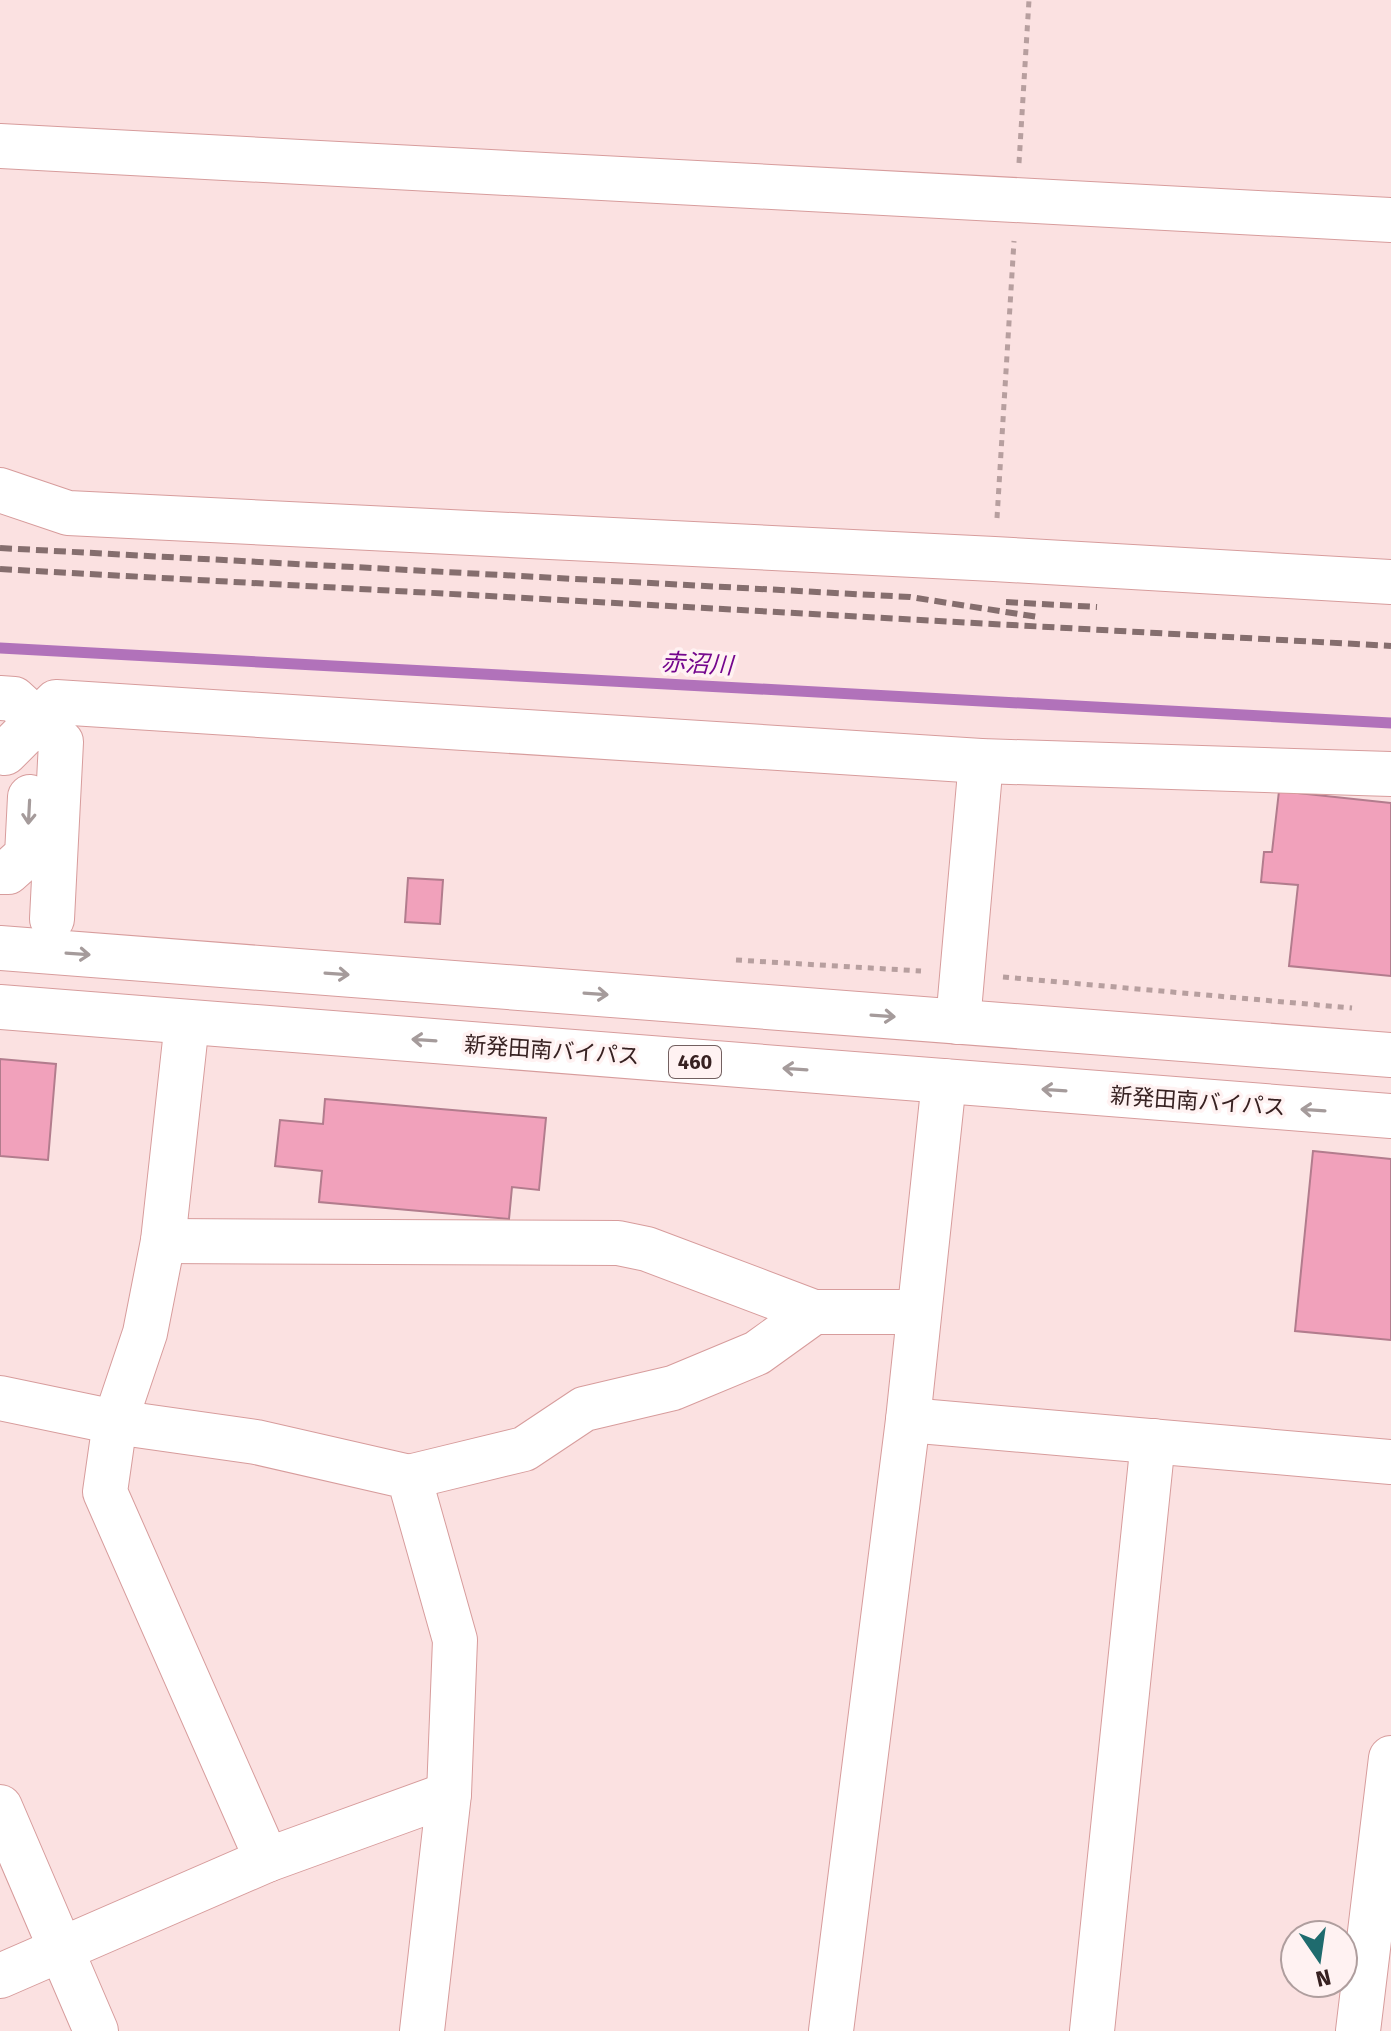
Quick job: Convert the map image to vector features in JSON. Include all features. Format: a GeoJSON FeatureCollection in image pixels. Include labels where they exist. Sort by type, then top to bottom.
{"type":"FeatureCollection","features":[{"type":"Feature","properties":{"kind":"main road"},"geometry":{"type":"LineString","coordinates":[[0,146],[1391,220]]}},
{"type":"Feature","properties":{"kind":"main road"},"geometry":{"type":"LineString","coordinates":[[0,490],[68,513],[1391,582]]}},
{"type":"Feature","properties":{"kind":"main road"},"geometry":{"type":"LineString","coordinates":[[0,698],[14,699],[61,742],[52,919]]}},
{"type":"Feature","properties":{"kind":"main road"},"geometry":{"type":"LineString","coordinates":[[2,753],[56,702],[981,761],[1391,774]]}},
{"type":"Feature","properties":{"kind":"main road"},"geometry":{"type":"LineString","coordinates":[[0,872],[8,872],[27,855],[31,774],[16,757],[2,753]]}},
{"type":"Feature","properties":{"kind":"main road"},"geometry":{"type":"LineString","coordinates":[[958,1022],[981,761]]}},
{"type":"Feature","properties":{"kind":"main road"},"geometry":{"type":"LineString","coordinates":[[0,948],[1391,1055]]}},
{"type":"Feature","properties":{"kind":"main road","name":"新発田南バイパス"},"geometry":{"type":"LineString","coordinates":[[0,1007],[1391,1116]]}},
{"type":"Feature","properties":{"kind":"main road"},"geometry":{"type":"LineString","coordinates":[[187,1022],[163,1241],[145,1333],[115,1422],[105,1492],[267,1860]]}},
{"type":"Feature","properties":{"kind":"main road"},"geometry":{"type":"LineString","coordinates":[[831,2031],[908,1420],[944,1081]]}},
{"type":"Feature","properties":{"kind":"main road"},"geometry":{"type":"LineString","coordinates":[[163,1241],[618,1243],[647,1249],[814,1312],[919,1312]]}},
{"type":"Feature","properties":{"kind":"main road"},"geometry":{"type":"LineString","coordinates":[[0,1398],[115,1422],[256,1442],[409,1477],[524,1449],[584,1409],[673,1388],[757,1353],[814,1312]]}},
{"type":"Feature","properties":{"kind":"main road"},"geometry":{"type":"LineString","coordinates":[[908,1420],[1391,1462]]}},
{"type":"Feature","properties":{"kind":"main road"},"geometry":{"type":"LineString","coordinates":[[1092,2031],[1153,1441]]}},
{"type":"Feature","properties":{"kind":"main road"},"geometry":{"type":"LineString","coordinates":[[409,1477],[455,1640],[449,1794],[422,2031]]}},
{"type":"Feature","properties":{"kind":"main road"},"geometry":{"type":"LineString","coordinates":[[1358,2031],[1391,1758]]}},
{"type":"Feature","properties":{"kind":"main road"},"geometry":{"type":"LineString","coordinates":[[0,1976],[267,1860],[449,1794]]}},
{"type":"Feature","properties":{"kind":"main road"},"geometry":{"type":"LineString","coordinates":[[0,1807],[96,2031]]}},
{"type":"Feature","properties":{"kind":"path"},"geometry":{"type":"LineString","coordinates":[[994,559],[1029,0]]}},
{"type":"Feature","properties":{"kind":"building"},"geometry":{"type":"Polygon","coordinates":[[[1279,791],[1391,803],[1391,976],[1289,966],[1298,885],[1261,882],[1264,852],[1272,852],[1279,791]]]}},
{"type":"Feature","properties":{"kind":"building"},"geometry":{"type":"Polygon","coordinates":[[[408,878],[443,880],[440,924],[405,922],[408,878]]]}},
{"type":"Feature","properties":{"kind":"building"},"geometry":{"type":"Polygon","coordinates":[[[0,1059],[56,1064],[48,1160],[0,1156],[0,1059]]]}},
{"type":"Feature","properties":{"kind":"building"},"geometry":{"type":"Polygon","coordinates":[[[325,1099],[546,1118],[539,1190],[512,1187],[509,1219],[319,1202],[322,1171],[275,1166],[280,1120],[323,1124],[325,1099]]]}},
{"type":"Feature","properties":{"kind":"building"},"geometry":{"type":"Polygon","coordinates":[[[1313,1151],[1391,1159],[1391,1340],[1295,1331],[1313,1151]]]}},
{"type":"Feature","properties":{"kind":"waterway","name":"赤沼川"},"geometry":{"type":"LineString","coordinates":[[0,648],[1391,723]]}},
{"type":"Feature","properties":{"kind":"railway"},"geometry":{"type":"LineString","coordinates":[[0,548],[910,597],[1038,617]]}},
{"type":"Feature","properties":{"kind":"railway"},"geometry":{"type":"LineString","coordinates":[[0,569],[1391,646]]}},
{"type":"Feature","properties":{"kind":"railway"},"geometry":{"type":"LineString","coordinates":[[1006,602],[1097,607]]}}]}
